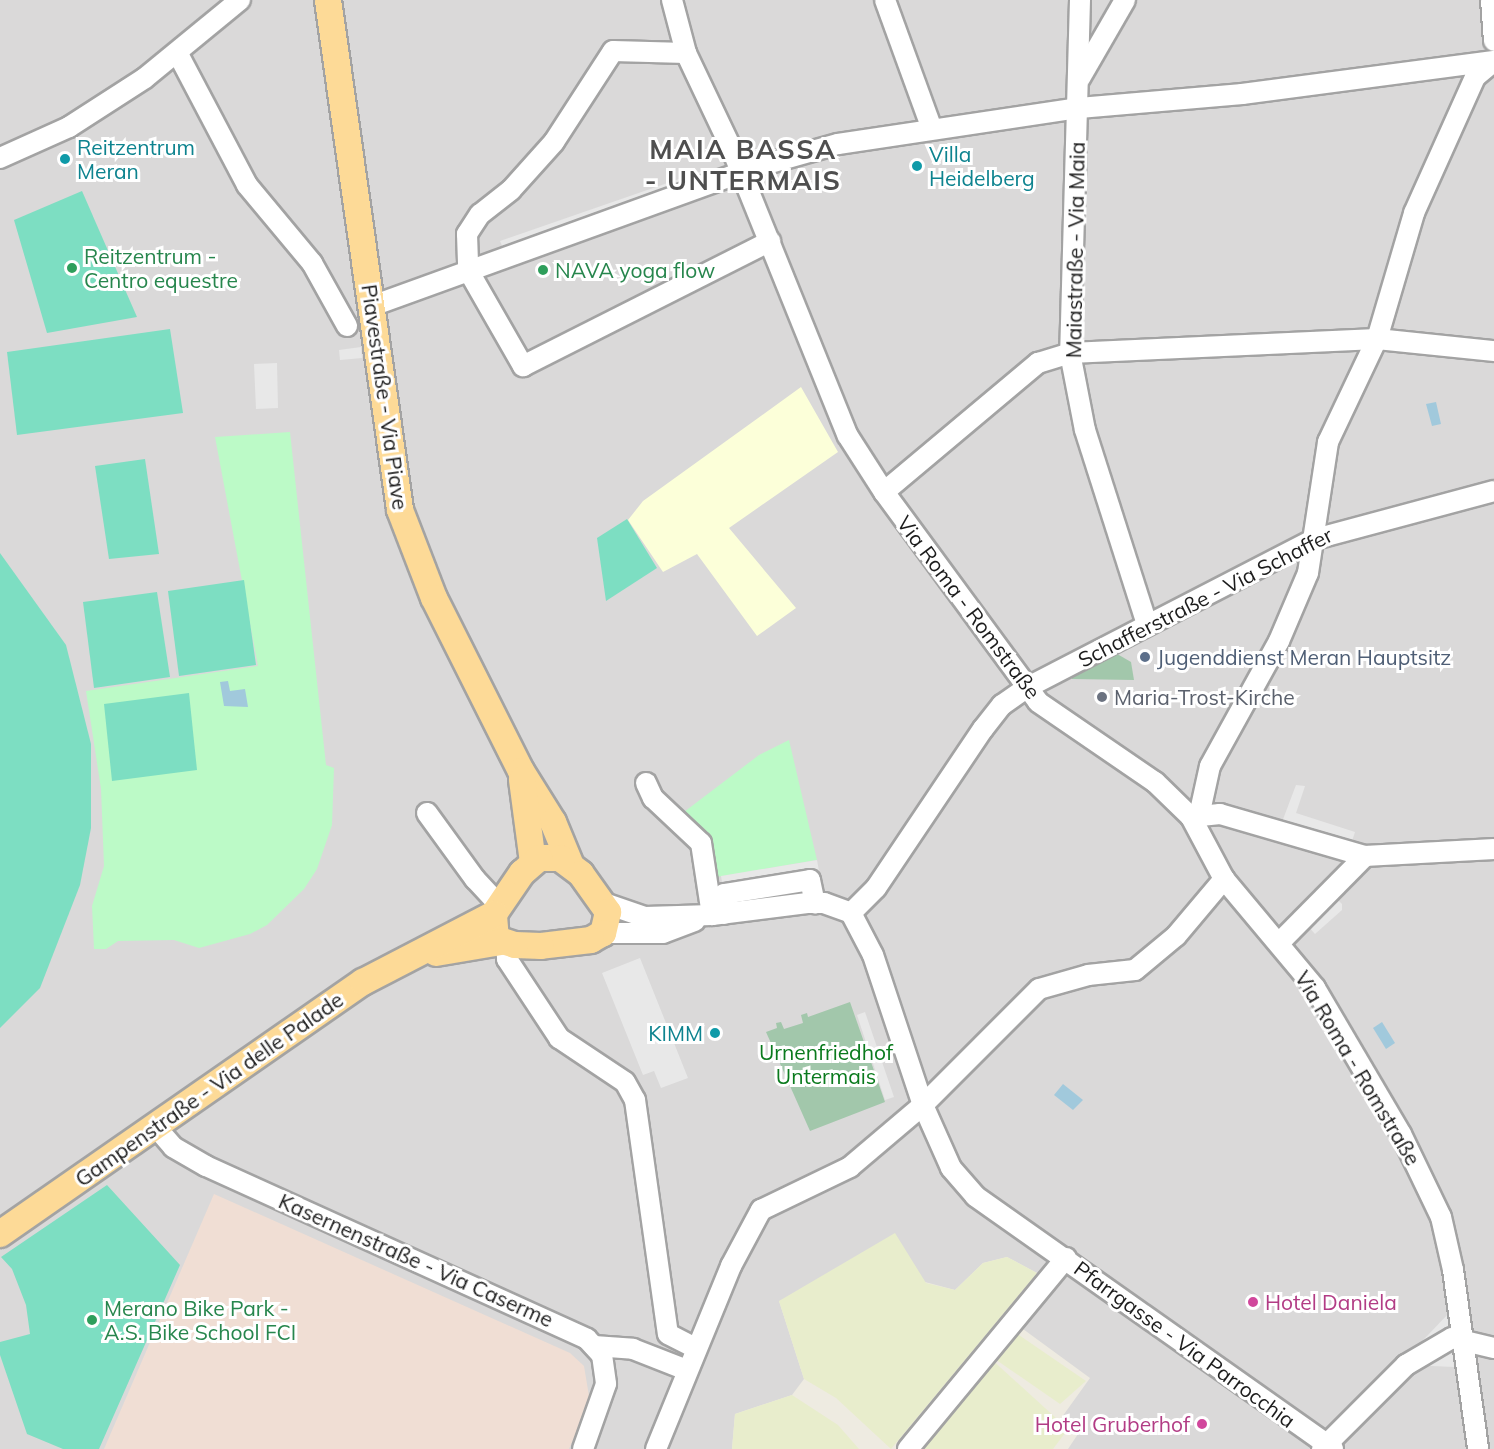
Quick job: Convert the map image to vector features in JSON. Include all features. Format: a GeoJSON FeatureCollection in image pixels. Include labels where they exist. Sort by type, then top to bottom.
{"type":"FeatureCollection","features":[{"type":"Feature","properties":{"kind":"main road","name":"Piavestraße - Via Piave"},"geometry":{"type":"LineString","coordinates":[[328,0],[395,478],[408,540],[521,771],[552,822],[570,863]]}},
{"type":"Feature","properties":{"kind":"main road","name":"Piavestraße - Via Piave"},"geometry":{"type":"LineString","coordinates":[[521,771],[532,862]]}},
{"type":"Feature","properties":{"kind":"main road"},"geometry":{"type":"LineString","coordinates":[[553,857],[570,863],[604,903],[609,920],[603,933],[591,940],[541,946],[503,943],[493,933],[496,909],[532,862],[553,857]]}},
{"type":"Feature","properties":{"kind":"main road","name":"Gampenstraße - Via delle Palade"},"geometry":{"type":"LineString","coordinates":[[0,1234],[363,982],[423,954],[496,909]]}},
{"type":"Feature","properties":{"kind":"main road","name":"Gampenstraße - Via delle Palade"},"geometry":{"type":"LineString","coordinates":[[423,954],[503,943]]}},
{"type":"Feature","properties":{"kind":"street"},"geometry":{"type":"LineString","coordinates":[[0,158],[69,127],[178,54],[240,0]]}},
{"type":"Feature","properties":{"kind":"street"},"geometry":{"type":"LineString","coordinates":[[672,0],[686,53],[613,51],[554,142],[511,190],[480,214],[467,234],[468,270],[523,366],[770,241]]}},
{"type":"Feature","properties":{"kind":"street"},"geometry":{"type":"LineString","coordinates":[[885,0],[932,129]]}},
{"type":"Feature","properties":{"kind":"street","name":"Maiastraße - Via Maia"},"geometry":{"type":"LineString","coordinates":[[1080,0],[1079,108],[1070,353],[1085,430],[1147,624]]}},
{"type":"Feature","properties":{"kind":"street"},"geometry":{"type":"LineString","coordinates":[[1079,81],[1125,0]]}},
{"type":"Feature","properties":{"kind":"street"},"geometry":{"type":"LineString","coordinates":[[1491,0],[1494,41]]}},
{"type":"Feature","properties":{"kind":"street","name":"Via Roma - Romstraße"},"geometry":{"type":"LineString","coordinates":[[686,53],[734,152],[837,414],[884,492],[1026,688],[1048,711],[1164,789],[1195,816],[1224,879],[1315,988],[1419,1167],[1441,1217],[1464,1340],[1478,1449]]}},
{"type":"Feature","properties":{"kind":"street"},"geometry":{"type":"LineString","coordinates":[[178,54],[247,185],[312,262],[347,326]]}},
{"type":"Feature","properties":{"kind":"street"},"geometry":{"type":"LineString","coordinates":[[372,306],[468,270],[745,181],[838,144],[1079,108],[1242,94],[1494,61]]}},
{"type":"Feature","properties":{"kind":"street"},"geometry":{"type":"LineString","coordinates":[[1494,61],[1475,77],[1445,138],[1414,213],[1377,339],[1329,442],[1322,466],[1315,539],[1308,573],[1279,641],[1210,766],[1195,816],[1220,814],[1365,856],[1494,849]]}},
{"type":"Feature","properties":{"kind":"street"},"geometry":{"type":"LineString","coordinates":[[884,492],[1038,363],[1070,353],[1377,339],[1494,351]]}},
{"type":"Feature","properties":{"kind":"street","name":"Schafferstraße - Via Schaffer"},"geometry":{"type":"LineString","coordinates":[[851,913],[876,888],[983,729],[1002,705],[1026,688],[1315,539],[1494,491]]}},
{"type":"Feature","properties":{"kind":"street"},"geometry":{"type":"LineString","coordinates":[[646,783],[653,798],[700,843],[718,915]]}},
{"type":"Feature","properties":{"kind":"street"},"geometry":{"type":"LineString","coordinates":[[427,813],[496,909]]}},
{"type":"Feature","properties":{"kind":"street"},"geometry":{"type":"LineString","coordinates":[[1279,943],[1365,856]]}},
{"type":"Feature","properties":{"kind":"street"},"geometry":{"type":"LineString","coordinates":[[656,1449],[730,1266],[761,1210],[850,1167],[923,1105],[1039,989],[1088,975],[1135,970],[1176,936],[1224,879]]}},
{"type":"Feature","properties":{"kind":"street"},"geometry":{"type":"LineString","coordinates":[[604,903],[645,916],[718,915],[815,903],[851,913]]}},
{"type":"Feature","properties":{"kind":"street","name":"Pfarrgasse - Via Parrocchia"},"geometry":{"type":"LineString","coordinates":[[851,913],[873,955],[923,1105],[951,1168],[975,1196],[1066,1258],[1327,1447]]}},
{"type":"Feature","properties":{"kind":"street"},"geometry":{"type":"LineString","coordinates":[[603,933],[663,933],[718,915]]}},
{"type":"Feature","properties":{"kind":"street"},"geometry":{"type":"LineString","coordinates":[[503,943],[507,959],[559,1038],[625,1082],[635,1100],[669,1334],[696,1348]]}},
{"type":"Feature","properties":{"kind":"street","name":"Kasernenstraße - Via Caserme"},"geometry":{"type":"LineString","coordinates":[[155,1126],[172,1147],[206,1166],[575,1331],[594,1346]]}},
{"type":"Feature","properties":{"kind":"street","name":"Pfarrgasse - Via Parrocchia"},"geometry":{"type":"LineString","coordinates":[[908,1449],[1066,1258]]}},
{"type":"Feature","properties":{"kind":"street"},"geometry":{"type":"LineString","coordinates":[[1327,1447],[1406,1365],[1452,1338],[1494,1348]]}},
{"type":"Feature","properties":{"kind":"street"},"geometry":{"type":"LineString","coordinates":[[594,1346],[633,1349],[687,1370]]}},
{"type":"Feature","properties":{"kind":"street"},"geometry":{"type":"LineString","coordinates":[[583,1449],[606,1384],[605,1365],[594,1346]]}},
{"type":"Feature","properties":{"kind":"shaded area"},"geometry":{"type":"Polygon","coordinates":[[[0,0],[1494,0],[1494,1449],[1068,1449],[1078,1434],[1062,1417],[1090,1378],[1023,1329],[1053,1291],[1037,1273],[1007,1257],[983,1263],[955,1290],[925,1282],[779,1301],[804,1379],[792,1395],[735,1414],[732,1449],[0,1449],[0,0]]]}},
{"type":"Feature","properties":{"kind":"shaded area"},"geometry":{"type":"Polygon","coordinates":[[[705,170],[714,178],[505,253],[500,241],[705,170]]]}},
{"type":"Feature","properties":{"kind":"shaded area"},"geometry":{"type":"Polygon","coordinates":[[[361,347],[362,358],[340,360],[339,350],[361,347]]]}},
{"type":"Feature","properties":{"kind":"shaded area"},"geometry":{"type":"Polygon","coordinates":[[[277,363],[278,408],[256,409],[254,364],[277,363]]]}},
{"type":"Feature","properties":{"kind":"shaded area"},"geometry":{"type":"Polygon","coordinates":[[[801,387],[838,452],[729,528],[796,608],[757,636],[697,554],[663,572],[628,520],[643,501],[801,387]]]}},
{"type":"Feature","properties":{"kind":"shaded area"},"geometry":{"type":"Polygon","coordinates":[[[1296,785],[1305,786],[1296,813],[1355,832],[1351,844],[1282,822],[1296,785]]]}},
{"type":"Feature","properties":{"kind":"shaded area"},"geometry":{"type":"Polygon","coordinates":[[[817,860],[820,877],[724,894],[721,876],[817,860]]]}},
{"type":"Feature","properties":{"kind":"shaded area"},"geometry":{"type":"Polygon","coordinates":[[[1334,896],[1342,904],[1342,910],[1315,934],[1307,925],[1334,896]]]}},
{"type":"Feature","properties":{"kind":"shaded area"},"geometry":{"type":"Polygon","coordinates":[[[640,958],[688,1078],[661,1088],[654,1071],[643,1075],[602,973],[640,958]]]}},
{"type":"Feature","properties":{"kind":"shaded area"},"geometry":{"type":"Polygon","coordinates":[[[865,1012],[894,1097],[885,1100],[857,1015],[865,1012]]]}},
{"type":"Feature","properties":{"kind":"shaded area"},"geometry":{"type":"Polygon","coordinates":[[[214,1194],[570,1353],[584,1366],[590,1402],[569,1449],[104,1449],[214,1194]]]}},
{"type":"Feature","properties":{"kind":"shaded area"},"geometry":{"type":"Polygon","coordinates":[[[895,1233],[926,1283],[955,1290],[983,1263],[1007,1257],[1037,1273],[891,1449],[836,1398],[804,1379],[779,1301],[895,1233]]]}},
{"type":"Feature","properties":{"kind":"shaded area"},"geometry":{"type":"Polygon","coordinates":[[[1449,1313],[1454,1367],[1410,1365],[1406,1358],[1449,1313]]]}},
{"type":"Feature","properties":{"kind":"shaded area"},"geometry":{"type":"Polygon","coordinates":[[[1013,1331],[1086,1381],[1060,1404],[992,1357],[1013,1331]]]}},
{"type":"Feature","properties":{"kind":"shaded area"},"geometry":{"type":"Polygon","coordinates":[[[989,1357],[1068,1429],[1053,1449],[914,1449],[989,1357]]]}},
{"type":"Feature","properties":{"kind":"shaded area"},"geometry":{"type":"Polygon","coordinates":[[[792,1395],[838,1425],[859,1449],[732,1449],[735,1414],[792,1395]]]}},
{"type":"Feature","properties":{"kind":"green space","name":"Reitzentrum - Centro equestre"},"geometry":{"type":"Polygon","coordinates":[[[82,191],[137,317],[47,333],[14,220],[82,191]]]}},
{"type":"Feature","properties":{"kind":"green space"},"geometry":{"type":"Polygon","coordinates":[[[170,329],[183,413],[17,435],[7,352],[170,329]]]}},
{"type":"Feature","properties":{"kind":"green space"},"geometry":{"type":"Polygon","coordinates":[[[290,432],[326,765],[334,768],[332,825],[317,869],[304,889],[267,925],[250,934],[199,948],[174,940],[118,941],[106,949],[94,949],[92,906],[104,866],[101,789],[86,691],[258,666],[215,437],[290,432]]]}},
{"type":"Feature","properties":{"kind":"green space"},"geometry":{"type":"Polygon","coordinates":[[[145,459],[159,554],[109,559],[95,466],[145,459]]]}},
{"type":"Feature","properties":{"kind":"green space"},"geometry":{"type":"Polygon","coordinates":[[[627,519],[657,568],[606,601],[597,538],[627,519]]]}},
{"type":"Feature","properties":{"kind":"green space"},"geometry":{"type":"Polygon","coordinates":[[[0,553],[66,645],[91,744],[91,828],[80,885],[40,988],[0,1028],[0,553]]]}},
{"type":"Feature","properties":{"kind":"green space"},"geometry":{"type":"Polygon","coordinates":[[[244,580],[256,665],[179,676],[168,591],[244,580]]]}},
{"type":"Feature","properties":{"kind":"green space"},"geometry":{"type":"Polygon","coordinates":[[[157,592],[170,677],[94,688],[83,602],[157,592]]]}},
{"type":"Feature","properties":{"kind":"green space"},"geometry":{"type":"Polygon","coordinates":[[[1112,651],[1131,662],[1134,680],[1072,679],[1072,672],[1112,651]]]}},
{"type":"Feature","properties":{"kind":"green space"},"geometry":{"type":"Polygon","coordinates":[[[189,693],[197,770],[112,781],[104,704],[189,693]]]}},
{"type":"Feature","properties":{"kind":"green space"},"geometry":{"type":"Polygon","coordinates":[[[789,740],[817,860],[711,878],[680,815],[759,755],[789,740]]]}},
{"type":"Feature","properties":{"kind":"green space","name":"Urnenfriedhof Untermais"},"geometry":{"type":"Polygon","coordinates":[[[850,1002],[885,1102],[810,1131],[766,1032],[777,1028],[776,1023],[781,1022],[784,1029],[803,1023],[801,1015],[807,1013],[808,1017],[850,1002]]]}},
{"type":"Feature","properties":{"kind":"green space","name":"Merano Bike Park - A.S. Bike School FCI"},"geometry":{"type":"Polygon","coordinates":[[[107,1185],[180,1265],[99,1449],[63,1449],[27,1434],[0,1355],[0,1342],[30,1334],[26,1305],[12,1269],[1,1257],[107,1185]]]}},
{"type":"Feature","properties":{"kind":"water"},"geometry":{"type":"Polygon","coordinates":[[[1436,402],[1441,424],[1432,426],[1426,404],[1436,402]]]}},
{"type":"Feature","properties":{"kind":"water"},"geometry":{"type":"Polygon","coordinates":[[[228,681],[230,691],[245,689],[248,707],[224,706],[220,682],[228,681]]]}},
{"type":"Feature","properties":{"kind":"water"},"geometry":{"type":"Polygon","coordinates":[[[1382,1022],[1395,1043],[1386,1049],[1373,1028],[1382,1022]]]}},
{"type":"Feature","properties":{"kind":"water"},"geometry":{"type":"Polygon","coordinates":[[[1063,1084],[1083,1100],[1073,1110],[1054,1095],[1063,1084]]]}},
{"type":"Feature","properties":{"kind":"place","name":"Reitzentrum Meran"},"geometry":{"type":"Point","coordinates":[65,159]}},
{"type":"Feature","properties":{"kind":"place","name":"Villa Heidelberg"},"geometry":{"type":"Point","coordinates":[917,166]}},
{"type":"Feature","properties":{"kind":"place","name":"Reitzentrum - Centro equestre"},"geometry":{"type":"Point","coordinates":[72,268]}},
{"type":"Feature","properties":{"kind":"place","name":"NAVA yoga flow"},"geometry":{"type":"Point","coordinates":[543,270]}},
{"type":"Feature","properties":{"kind":"place","name":"Jugenddienst Meran Hauptsitz"},"geometry":{"type":"Point","coordinates":[1145,657]}},
{"type":"Feature","properties":{"kind":"place","name":"Maria-Trost-Kirche"},"geometry":{"type":"Point","coordinates":[1102,697]}},
{"type":"Feature","properties":{"kind":"place","name":"KIMM"},"geometry":{"type":"Point","coordinates":[715,1033]}},
{"type":"Feature","properties":{"kind":"place","name":"Hotel Daniela"},"geometry":{"type":"Point","coordinates":[1253,1302]}},
{"type":"Feature","properties":{"kind":"place","name":"Merano Bike Park - A.S. Bike School FCI"},"geometry":{"type":"Point","coordinates":[92,1320]}},
{"type":"Feature","properties":{"kind":"place","name":"Hotel Gruberhof"},"geometry":{"type":"Point","coordinates":[1202,1424]}},
{"type":"Feature","properties":{"kind":"district","name":"MAIA BASSA - UNTERMAIS"},"geometry":{"type":"Point","coordinates":[743,164]}}]}
